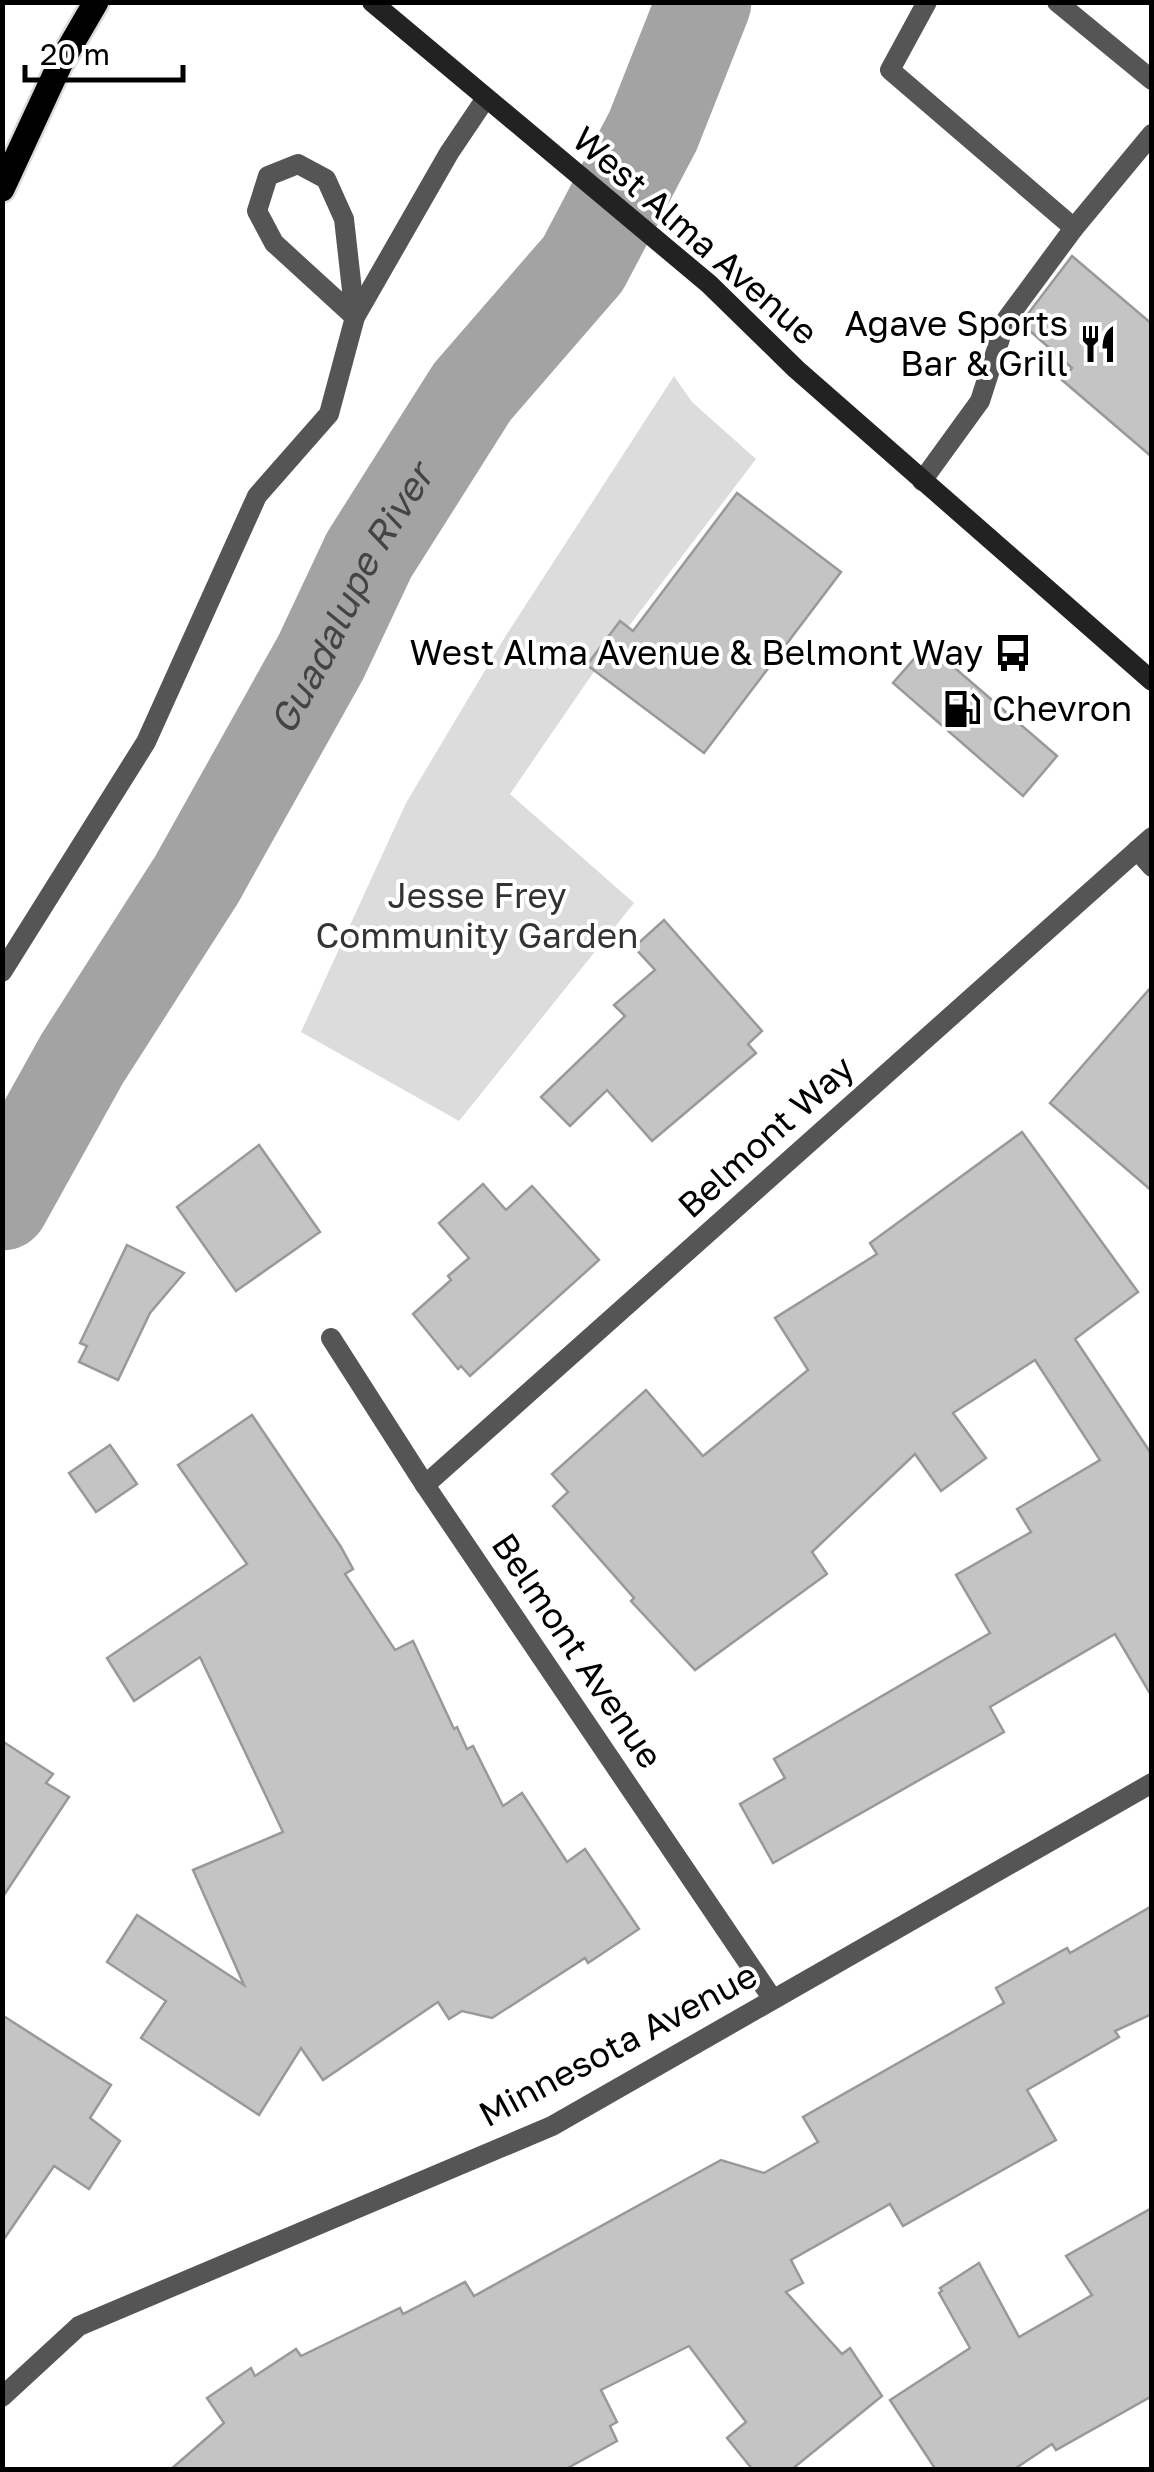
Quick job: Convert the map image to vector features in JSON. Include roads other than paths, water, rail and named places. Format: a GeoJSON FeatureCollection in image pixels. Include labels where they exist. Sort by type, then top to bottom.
{"type":"FeatureCollection","features":[{"type":"Feature","properties":{"kind":"main road"},"geometry":{"type":"LineString","coordinates":[[2,190],[60,64],[96,2]]}},
{"type":"Feature","properties":{"kind":"main road","name":"West Alma Avenue"},"geometry":{"type":"LineString","coordinates":[[372,2],[709,284],[796,369],[922,481],[1148,672]]}},
{"type":"Feature","properties":{"kind":"street"},"geometry":{"type":"LineString","coordinates":[[927,2],[890,70],[1074,228]]}},
{"type":"Feature","properties":{"kind":"street"},"geometry":{"type":"LineString","coordinates":[[1057,2],[1152,80]]}},
{"type":"Feature","properties":{"kind":"street"},"geometry":{"type":"LineString","coordinates":[[2,972],[146,742],[257,496],[329,414],[355,317],[449,152],[486,98]]}},
{"type":"Feature","properties":{"kind":"street"},"geometry":{"type":"LineString","coordinates":[[922,481],[980,401],[1006,320],[1074,228],[1152,134]]}},
{"type":"Feature","properties":{"kind":"street"},"geometry":{"type":"LineString","coordinates":[[298,164],[326,178],[344,218],[355,317],[274,243],[258,211],[268,176],[298,164]]}},
{"type":"Feature","properties":{"kind":"street"},"geometry":{"type":"LineString","coordinates":[[1144,844],[1152,867]]}},
{"type":"Feature","properties":{"kind":"street","name":"Belmont Way"},"geometry":{"type":"LineString","coordinates":[[424,1486],[1144,844]]}},
{"type":"Feature","properties":{"kind":"street","name":"Belmont Avenue"},"geometry":{"type":"LineString","coordinates":[[331,1338],[424,1486],[772,1998]]}},
{"type":"Feature","properties":{"kind":"street","name":"Minnesota Avenue"},"geometry":{"type":"LineString","coordinates":[[2,2397],[79,2326],[552,2126],[1152,1783]]}},
{"type":"Feature","properties":{"kind":"waterway","name":"Guadalupe River"},"geometry":{"type":"LineString","coordinates":[[2,1203],[82,1059],[197,879],[321,657],[369,555],[472,392],[583,264],[653,131],[704,2]]}},
{"type":"Feature","properties":{"kind":"place","name":"Agave Sports Bar & Grill"},"geometry":{"type":"Point","coordinates":[1098,344]}},
{"type":"Feature","properties":{"kind":"place","name":"West Alma Avenue & Belmont Way"},"geometry":{"type":"Point","coordinates":[1013,653]}},
{"type":"Feature","properties":{"kind":"place","name":"Chevron"},"geometry":{"type":"Point","coordinates":[962,709]}},
{"type":"Feature","properties":{"kind":"park label","name":"Jesse Frey Community Garden"},"geometry":{"type":"Point","coordinates":[477,916]}}]}
